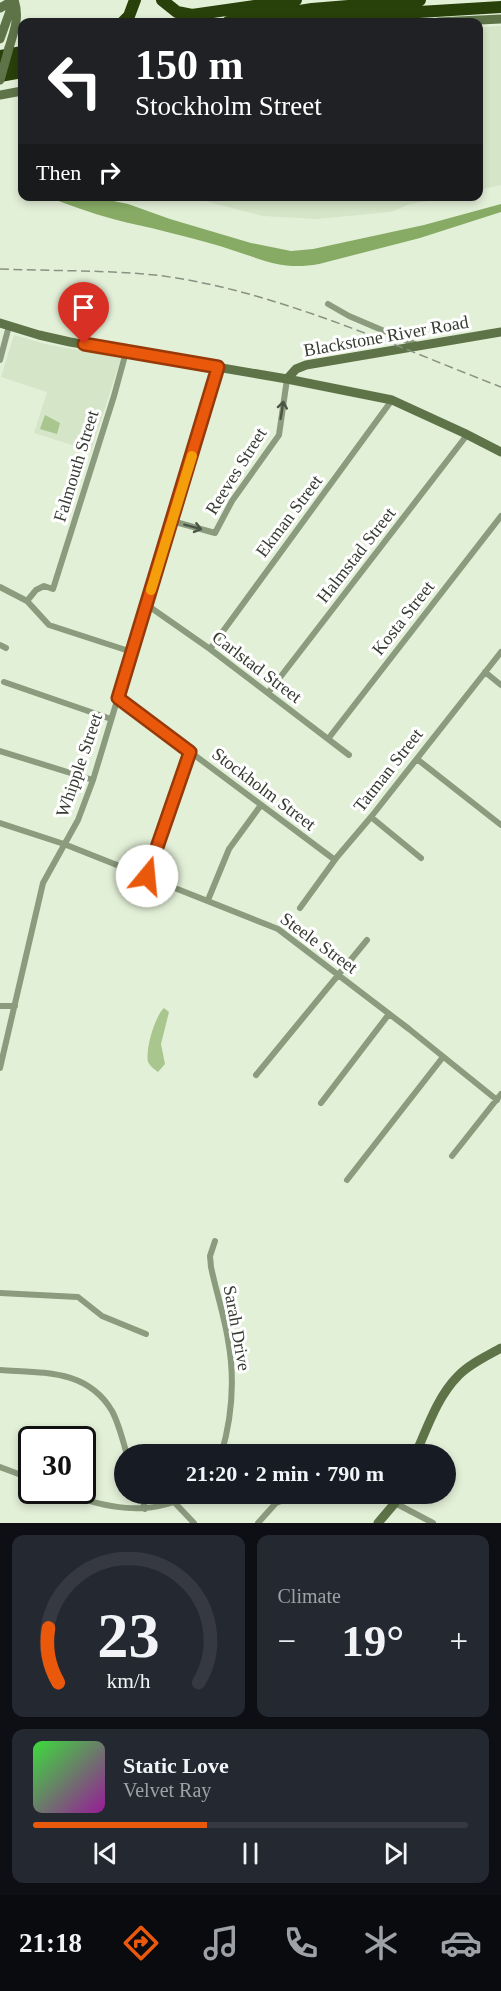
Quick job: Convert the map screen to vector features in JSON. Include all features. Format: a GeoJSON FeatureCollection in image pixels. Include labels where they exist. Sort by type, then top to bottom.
{"type":"FeatureCollection","features":[{"type":"Feature","properties":{"kind":"highway"},"geometry":{"type":"LineString","coordinates":[[127,18],[135,0]]}},
{"type":"Feature","properties":{"kind":"highway"},"geometry":{"type":"LineString","coordinates":[[162,0],[177,12],[192,15],[296,0]]}},
{"type":"Feature","properties":{"kind":"highway"},"geometry":{"type":"LineString","coordinates":[[173,0],[192,15]]}},
{"type":"Feature","properties":{"kind":"highway"},"geometry":{"type":"LineString","coordinates":[[254,18],[312,9],[420,0]]}},
{"type":"Feature","properties":{"kind":"highway"},"geometry":{"type":"LineString","coordinates":[[400,18],[500,15]]}},
{"type":"Feature","properties":{"kind":"highway"},"geometry":{"type":"LineString","coordinates":[[0,67],[18,63]]}},
{"type":"Feature","properties":{"kind":"highway"},"geometry":{"type":"LineString","coordinates":[[0,78],[18,73]]}},
{"type":"Feature","properties":{"kind":"main road"},"geometry":{"type":"LineString","coordinates":[[0,8],[14,0]]}},
{"type":"Feature","properties":{"kind":"main road"},"geometry":{"type":"LineString","coordinates":[[0,39],[14,0]]}},
{"type":"Feature","properties":{"kind":"main road"},"geometry":{"type":"LineString","coordinates":[[0,78],[5,52],[17,18],[14,0]]}},
{"type":"Feature","properties":{"kind":"main road"},"geometry":{"type":"LineString","coordinates":[[473,18],[500,15]]}},
{"type":"Feature","properties":{"kind":"main road"},"geometry":{"type":"LineString","coordinates":[[0,95],[18,92]]}},
{"type":"Feature","properties":{"kind":"main road","name":"Blackstone River Road"},"geometry":{"type":"LineString","coordinates":[[5,324],[39,335],[126,352],[287,379],[296,369],[306,365],[501,332]]}},
{"type":"Feature","properties":{"kind":"main road"},"geometry":{"type":"LineString","coordinates":[[287,379],[392,400],[501,452]]}},
{"type":"Feature","properties":{"kind":"main road"},"geometry":{"type":"LineString","coordinates":[[420,1444],[451,1384],[462,1373],[501,1348]]}},
{"type":"Feature","properties":{"kind":"main road"},"geometry":{"type":"LineString","coordinates":[[378,1523],[392,1504]]}},
{"type":"Feature","properties":{"kind":"street"},"geometry":{"type":"LineString","coordinates":[[328,304],[349,316],[420,346]]}},
{"type":"Feature","properties":{"kind":"street"},"geometry":{"type":"LineString","coordinates":[[0,360],[5,324]]}},
{"type":"Feature","properties":{"kind":"street","name":"Falmouth Street"},"geometry":{"type":"LineString","coordinates":[[27,601],[36,590],[44,586],[53,589],[126,352]]}},
{"type":"Feature","properties":{"kind":"street","name":"Whipple Street"},"geometry":{"type":"LineString","coordinates":[[0,1068],[44,883],[78,820],[93,780],[218,367]]}},
{"type":"Feature","properties":{"kind":"street","name":"Reeves Street"},"geometry":{"type":"LineString","coordinates":[[172,521],[214,533],[232,501],[279,435],[287,379]]}},
{"type":"Feature","properties":{"kind":"street","name":"Ekman Street"},"geometry":{"type":"LineString","coordinates":[[210,650],[392,400]]}},
{"type":"Feature","properties":{"kind":"street","name":"Halmstad Street"},"geometry":{"type":"LineString","coordinates":[[268,693],[467,435]]}},
{"type":"Feature","properties":{"kind":"street","name":"Kosta Street"},"geometry":{"type":"LineString","coordinates":[[328,739],[501,516]]}},
{"type":"Feature","properties":{"kind":"street"},"geometry":{"type":"LineString","coordinates":[[0,587],[27,601],[49,626],[132,652]]}},
{"type":"Feature","properties":{"kind":"street","name":"Carlstad Street"},"geometry":{"type":"LineString","coordinates":[[147,605],[349,755]]}},
{"type":"Feature","properties":{"kind":"street","name":"Tatman Street"},"geometry":{"type":"LineString","coordinates":[[300,908],[334,860],[371,817],[501,652]]}},
{"type":"Feature","properties":{"kind":"street"},"geometry":{"type":"LineString","coordinates":[[485,672],[501,685]]}},
{"type":"Feature","properties":{"kind":"street"},"geometry":{"type":"LineString","coordinates":[[4,682],[111,719]]}},
{"type":"Feature","properties":{"kind":"street","name":"Stockholm Street"},"geometry":{"type":"LineString","coordinates":[[118,698],[334,860]]}},
{"type":"Feature","properties":{"kind":"street"},"geometry":{"type":"LineString","coordinates":[[0,751],[93,780]]}},
{"type":"Feature","properties":{"kind":"street"},"geometry":{"type":"LineString","coordinates":[[147,876],[190,752]]}},
{"type":"Feature","properties":{"kind":"street"},"geometry":{"type":"LineString","coordinates":[[417,759],[501,825]]}},
{"type":"Feature","properties":{"kind":"street"},"geometry":{"type":"LineString","coordinates":[[208,900],[229,849],[261,805]]}},
{"type":"Feature","properties":{"kind":"street"},"geometry":{"type":"LineString","coordinates":[[371,817],[421,858]]}},
{"type":"Feature","properties":{"kind":"street","name":"Steele Street"},"geometry":{"type":"LineString","coordinates":[[0,823],[64,844],[278,929],[443,1057],[499,1097]]}},
{"type":"Feature","properties":{"kind":"street"},"geometry":{"type":"LineString","coordinates":[[256,1075],[367,940]]}},
{"type":"Feature","properties":{"kind":"street"},"geometry":{"type":"LineString","coordinates":[[0,1006],[15,1006]]}},
{"type":"Feature","properties":{"kind":"street"},"geometry":{"type":"LineString","coordinates":[[321,1103],[389,1014]]}},
{"type":"Feature","properties":{"kind":"street"},"geometry":{"type":"LineString","coordinates":[[347,1180],[443,1057]]}},
{"type":"Feature","properties":{"kind":"street"},"geometry":{"type":"LineString","coordinates":[[452,1156],[499,1097]]}},
{"type":"Feature","properties":{"kind":"street","name":"Sarah Drive"},"geometry":{"type":"LineString","coordinates":[[215,1241],[210,1256],[211,1267],[228,1340],[231,1372],[232,1398],[223,1444]]}},
{"type":"Feature","properties":{"kind":"street"},"geometry":{"type":"LineString","coordinates":[[0,1293],[78,1298],[102,1316],[146,1334]]}},
{"type":"Feature","properties":{"kind":"street"},"geometry":{"type":"LineString","coordinates":[[0,1370],[78,1379],[98,1392],[112,1412],[123,1444]]}},
{"type":"Feature","properties":{"kind":"street"},"geometry":{"type":"LineString","coordinates":[[0,1467],[18,1474]]}},
{"type":"Feature","properties":{"kind":"street"},"geometry":{"type":"LineString","coordinates":[[96,1502],[129,1509],[146,1509],[171,1504]]}},
{"type":"Feature","properties":{"kind":"street"},"geometry":{"type":"LineString","coordinates":[[144,1504],[146,1509]]}},
{"type":"Feature","properties":{"kind":"street"},"geometry":{"type":"LineString","coordinates":[[177,1504],[194,1523]]}},
{"type":"Feature","properties":{"kind":"street"},"geometry":{"type":"LineString","coordinates":[[258,1523],[275,1504]]}},
{"type":"Feature","properties":{"kind":"street"},"geometry":{"type":"LineString","coordinates":[[406,1504],[433,1523]]}},
{"type":"Feature","properties":{"kind":"shaded area"},"geometry":{"type":"Polygon","coordinates":[[[501,26],[501,185],[483,189],[483,27],[501,26]]]}},
{"type":"Feature","properties":{"kind":"shaded area"},"geometry":{"type":"Polygon","coordinates":[[[59,201],[113,201],[128,204],[251,243],[291,251],[313,249],[424,225],[501,204],[501,212],[420,238],[307,266],[268,262],[203,241],[80,209],[59,201]]]}},
{"type":"Feature","properties":{"kind":"shaded area"},"geometry":{"type":"Polygon","coordinates":[[[205,201],[429,201],[410,204],[391,212],[316,219],[263,216],[205,201]]]}},
{"type":"Feature","properties":{"kind":"shaded area"},"geometry":{"type":"Polygon","coordinates":[[[14,335],[45,344],[121,358],[91,451],[34,433],[47,392],[1,377],[14,335]]]}},
{"type":"Feature","properties":{"kind":"shaded area"},"geometry":{"type":"Polygon","coordinates":[[[45,415],[60,423],[57,434],[40,429],[45,415]]]}},
{"type":"Feature","properties":{"kind":"shaded area"},"geometry":{"type":"Polygon","coordinates":[[[164,1008],[169,1012],[161,1044],[165,1064],[158,1072],[148,1062],[147,1057],[154,1025],[164,1008]]]}},
{"type":"Feature","properties":{"kind":"railway"},"geometry":{"type":"LineString","coordinates":[[0,269],[136,273],[199,282],[243,292],[331,320],[501,387]]}},
{"type":"Feature","properties":{"kind":"slow traffic"},"geometry":{"type":"LineString","coordinates":[[151,590],[192,456]]}},
{"type":"Feature","properties":{"kind":"route"},"geometry":{"type":"LineString","coordinates":[[84,344],[218,367],[118,698],[190,752],[147,876]]}}]}
